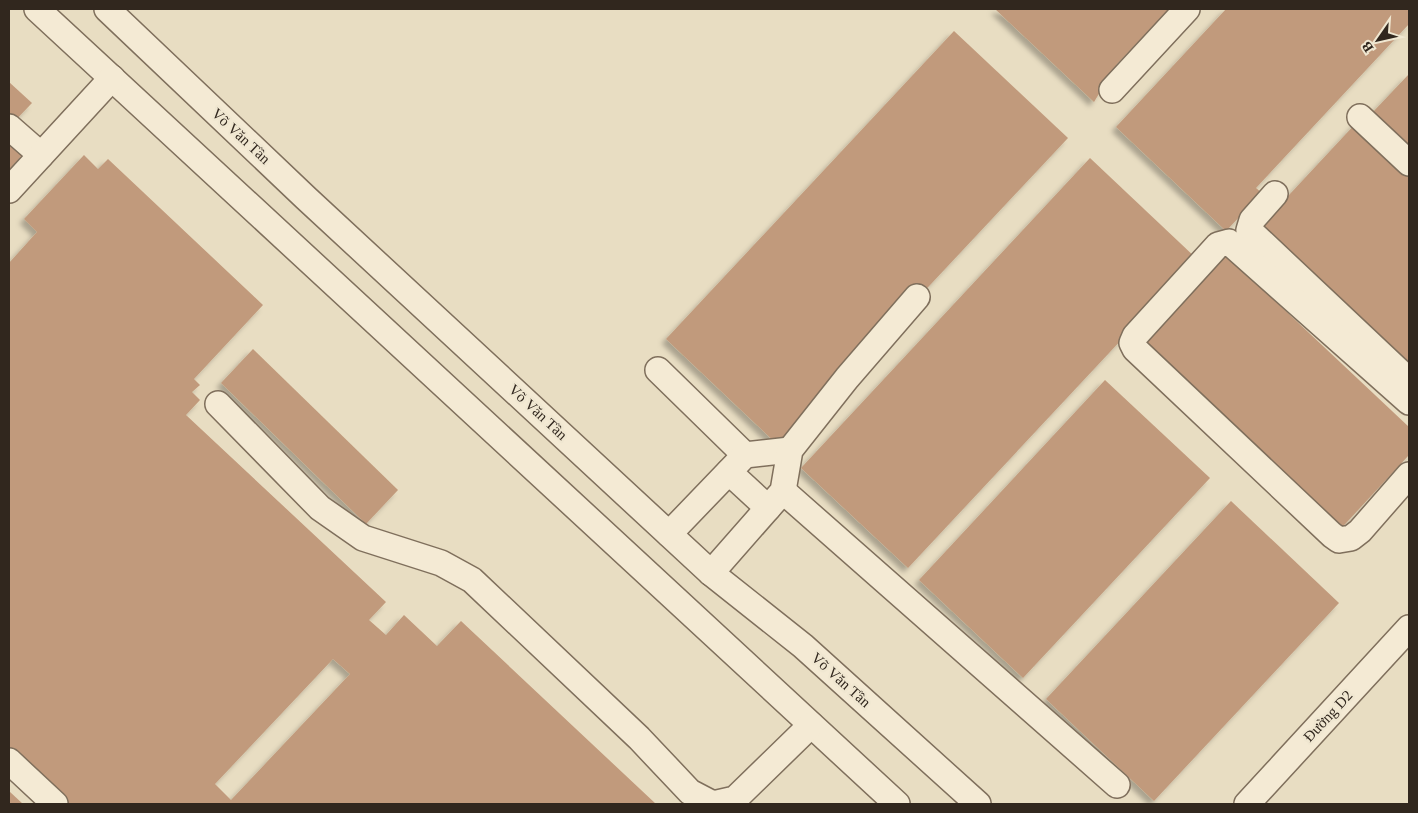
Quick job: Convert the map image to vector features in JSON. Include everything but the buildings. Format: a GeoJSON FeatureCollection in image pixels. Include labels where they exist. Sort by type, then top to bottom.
{"type":"FeatureCollection","features":[{"type":"Feature","properties":{"kind":"street"},"geometry":{"type":"LineString","coordinates":[[37,9],[897,804]]}},
{"type":"Feature","properties":{"kind":"street","name":"Võ Văn Tần"},"geometry":{"type":"LineString","coordinates":[[107,9],[306,198],[711,573],[802,646],[978,804]]}},
{"type":"Feature","properties":{"kind":"street"},"geometry":{"type":"LineString","coordinates":[[1112,90],[1187,9]]}},
{"type":"Feature","properties":{"kind":"street"},"geometry":{"type":"LineString","coordinates":[[9,190],[112,78]]}},
{"type":"Feature","properties":{"kind":"street"},"geometry":{"type":"LineString","coordinates":[[1360,117],[1409,163]]}},
{"type":"Feature","properties":{"kind":"street"},"geometry":{"type":"LineString","coordinates":[[9,127],[41,155]]}},
{"type":"Feature","properties":{"kind":"street"},"geometry":{"type":"LineString","coordinates":[[1275,194],[1252,220],[1249,230],[1409,380]]}},
{"type":"Feature","properties":{"kind":"street"},"geometry":{"type":"LineString","coordinates":[[1409,402],[1229,242],[1218,246],[1135,336],[1132,343],[1135,350],[1332,536],[1339,540],[1351,538],[1360,531],[1409,475]]}},
{"type":"Feature","properties":{"kind":"street"},"geometry":{"type":"LineString","coordinates":[[711,573],[776,499],[790,450],[846,378],[917,297]]}},
{"type":"Feature","properties":{"kind":"street"},"geometry":{"type":"LineString","coordinates":[[658,370],[737,463],[776,499],[1117,786]]}},
{"type":"Feature","properties":{"kind":"street"},"geometry":{"type":"LineString","coordinates":[[218,404],[320,508],[363,538],[440,563],[472,580],[639,738],[690,792],[713,804],[735,798],[811,725]]}},
{"type":"Feature","properties":{"kind":"street"},"geometry":{"type":"LineString","coordinates":[[669,534],[737,463],[790,450]]}},
{"type":"Feature","properties":{"kind":"street","name":"Đường D2"},"geometry":{"type":"LineString","coordinates":[[1247,804],[1409,628]]}},
{"type":"Feature","properties":{"kind":"street"},"geometry":{"type":"LineString","coordinates":[[9,761],[55,804]]}}]}
